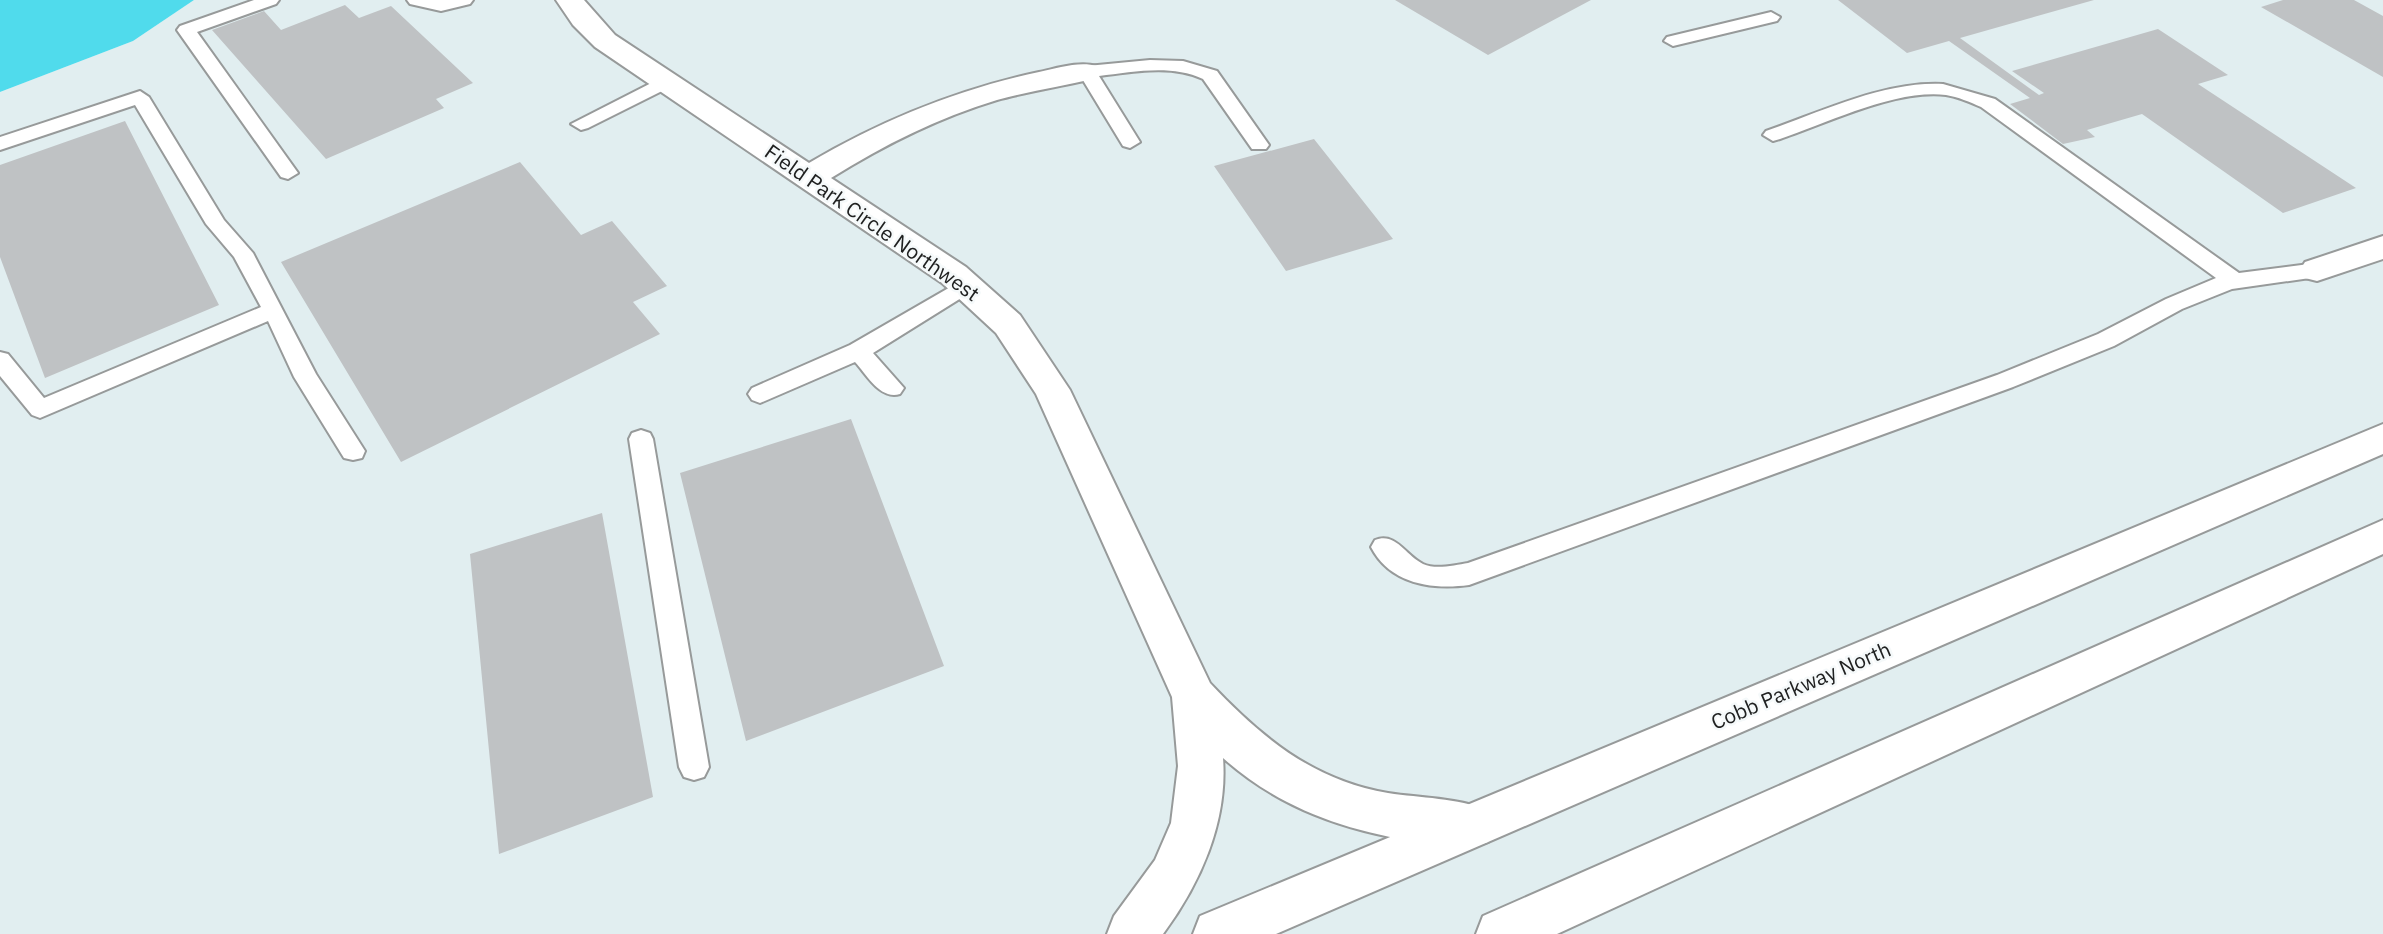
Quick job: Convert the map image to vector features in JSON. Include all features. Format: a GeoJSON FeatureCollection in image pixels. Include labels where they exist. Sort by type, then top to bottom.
{"type":"FeatureCollection","features":[{"type":"Feature","properties":{"kind":"street","name":"Field Park Circle Northwest"},"geometry":{"type":"LineString","coordinates":[[570,0],[605,41],[966,285],[1008,324],[1052,390],[1194,697],[1204,774],[1199,813],[1186,851],[1132,934]]}},
{"type":"Feature","properties":{"kind":"street"},"geometry":{"type":"LineString","coordinates":[[808,178],[888,130],[926,114],[1000,90],[1087,72]]}},
{"type":"Feature","properties":{"kind":"street"},"geometry":{"type":"LineString","coordinates":[[2317,270],[2383,247]]}},
{"type":"Feature","properties":{"kind":"street","name":"Cobb Parkway North"},"geometry":{"type":"LineString","coordinates":[[1218,934],[2383,438]]}},
{"type":"Feature","properties":{"kind":"street"},"geometry":{"type":"LineString","coordinates":[[1502,934],[2383,536]]}},
{"type":"Feature","properties":{"kind":"street","name":"Field Park Circle Northwest"},"geometry":{"type":"LineString","coordinates":[[1194,697],[1245,751],[1300,789],[1366,812],[1471,826]]}},
{"type":"Feature","properties":{"kind":"lane"},"geometry":{"type":"LineString","coordinates":[[270,0],[186,30],[288,173]]}},
{"type":"Feature","properties":{"kind":"lane"},"geometry":{"type":"LineString","coordinates":[[416,0],[441,13],[464,0]]}},
{"type":"Feature","properties":{"kind":"lane"},"geometry":{"type":"LineString","coordinates":[[1673,41],[1771,17]]}},
{"type":"Feature","properties":{"kind":"lane"},"geometry":{"type":"LineString","coordinates":[[1130,142],[1087,72],[1165,66],[1199,68],[1210,75],[1259,145]]}},
{"type":"Feature","properties":{"kind":"lane"},"geometry":{"type":"LineString","coordinates":[[581,124],[665,82]]}},
{"type":"Feature","properties":{"kind":"lane"},"geometry":{"type":"LineString","coordinates":[[1773,135],[1910,92],[1935,88],[1963,92],[1988,103],[2235,281]]}},
{"type":"Feature","properties":{"kind":"lane"},"geometry":{"type":"LineString","coordinates":[[0,145],[140,97],[216,224],[242,253],[274,310],[306,377],[353,451]]}},
{"type":"Feature","properties":{"kind":"lane"},"geometry":{"type":"LineString","coordinates":[[1384,547],[1405,567],[1434,580],[1469,574],[2006,381],[2106,340],[2175,304],[2235,281],[2317,270]]}},
{"type":"Feature","properties":{"kind":"lane"},"geometry":{"type":"LineString","coordinates":[[761,394],[858,351],[966,285]]}},
{"type":"Feature","properties":{"kind":"lane"},"geometry":{"type":"LineString","coordinates":[[0,360],[40,408],[274,310]]}},
{"type":"Feature","properties":{"kind":"lane"},"geometry":{"type":"LineString","coordinates":[[858,351],[892,388]]}},
{"type":"Feature","properties":{"kind":"lane"},"geometry":{"type":"LineString","coordinates":[[640,439],[694,767]]}},
{"type":"Feature","properties":{"kind":"shaded area"},"geometry":{"type":"Polygon","coordinates":[[[0,0],[194,0],[133,41],[0,92],[0,0]]]}},
{"type":"Feature","properties":{"kind":"shaded area"},"geometry":{"type":"Polygon","coordinates":[[[194,0],[2383,0],[2383,934],[0,934],[0,92],[133,41],[194,0]]]}},
{"type":"Feature","properties":{"kind":"building"},"geometry":{"type":"Polygon","coordinates":[[[1395,0],[1591,0],[1488,55],[1395,0]]]}},
{"type":"Feature","properties":{"kind":"building"},"geometry":{"type":"Polygon","coordinates":[[[1838,0],[2094,0],[1960,38],[2039,95],[2044,93],[2012,71],[2158,29],[2228,75],[2198,84],[2356,188],[2283,213],[2142,114],[2087,130],[2095,137],[2063,144],[2010,104],[2030,98],[1949,41],[1907,53],[1838,0]]]}},
{"type":"Feature","properties":{"kind":"building"},"geometry":{"type":"Polygon","coordinates":[[[2283,0],[2354,0],[2383,16],[2383,77],[2261,7],[2283,0]]]}},
{"type":"Feature","properties":{"kind":"building"},"geometry":{"type":"Polygon","coordinates":[[[345,5],[359,18],[391,6],[473,83],[436,99],[444,108],[326,159],[212,30],[264,11],[281,30],[345,5]]]}},
{"type":"Feature","properties":{"kind":"building"},"geometry":{"type":"Polygon","coordinates":[[[125,121],[219,305],[45,378],[0,257],[0,165],[125,121]]]}},
{"type":"Feature","properties":{"kind":"building"},"geometry":{"type":"Polygon","coordinates":[[[1314,139],[1393,239],[1286,271],[1214,166],[1314,139]]]}},
{"type":"Feature","properties":{"kind":"building"},"geometry":{"type":"Polygon","coordinates":[[[520,162],[581,235],[612,221],[667,286],[633,302],[660,334],[401,462],[281,262],[520,162]]]}},
{"type":"Feature","properties":{"kind":"building"},"geometry":{"type":"Polygon","coordinates":[[[851,419],[944,666],[746,741],[680,473],[851,419]]]}},
{"type":"Feature","properties":{"kind":"building"},"geometry":{"type":"Polygon","coordinates":[[[602,513],[653,797],[499,854],[470,554],[602,513]]]}}]}
